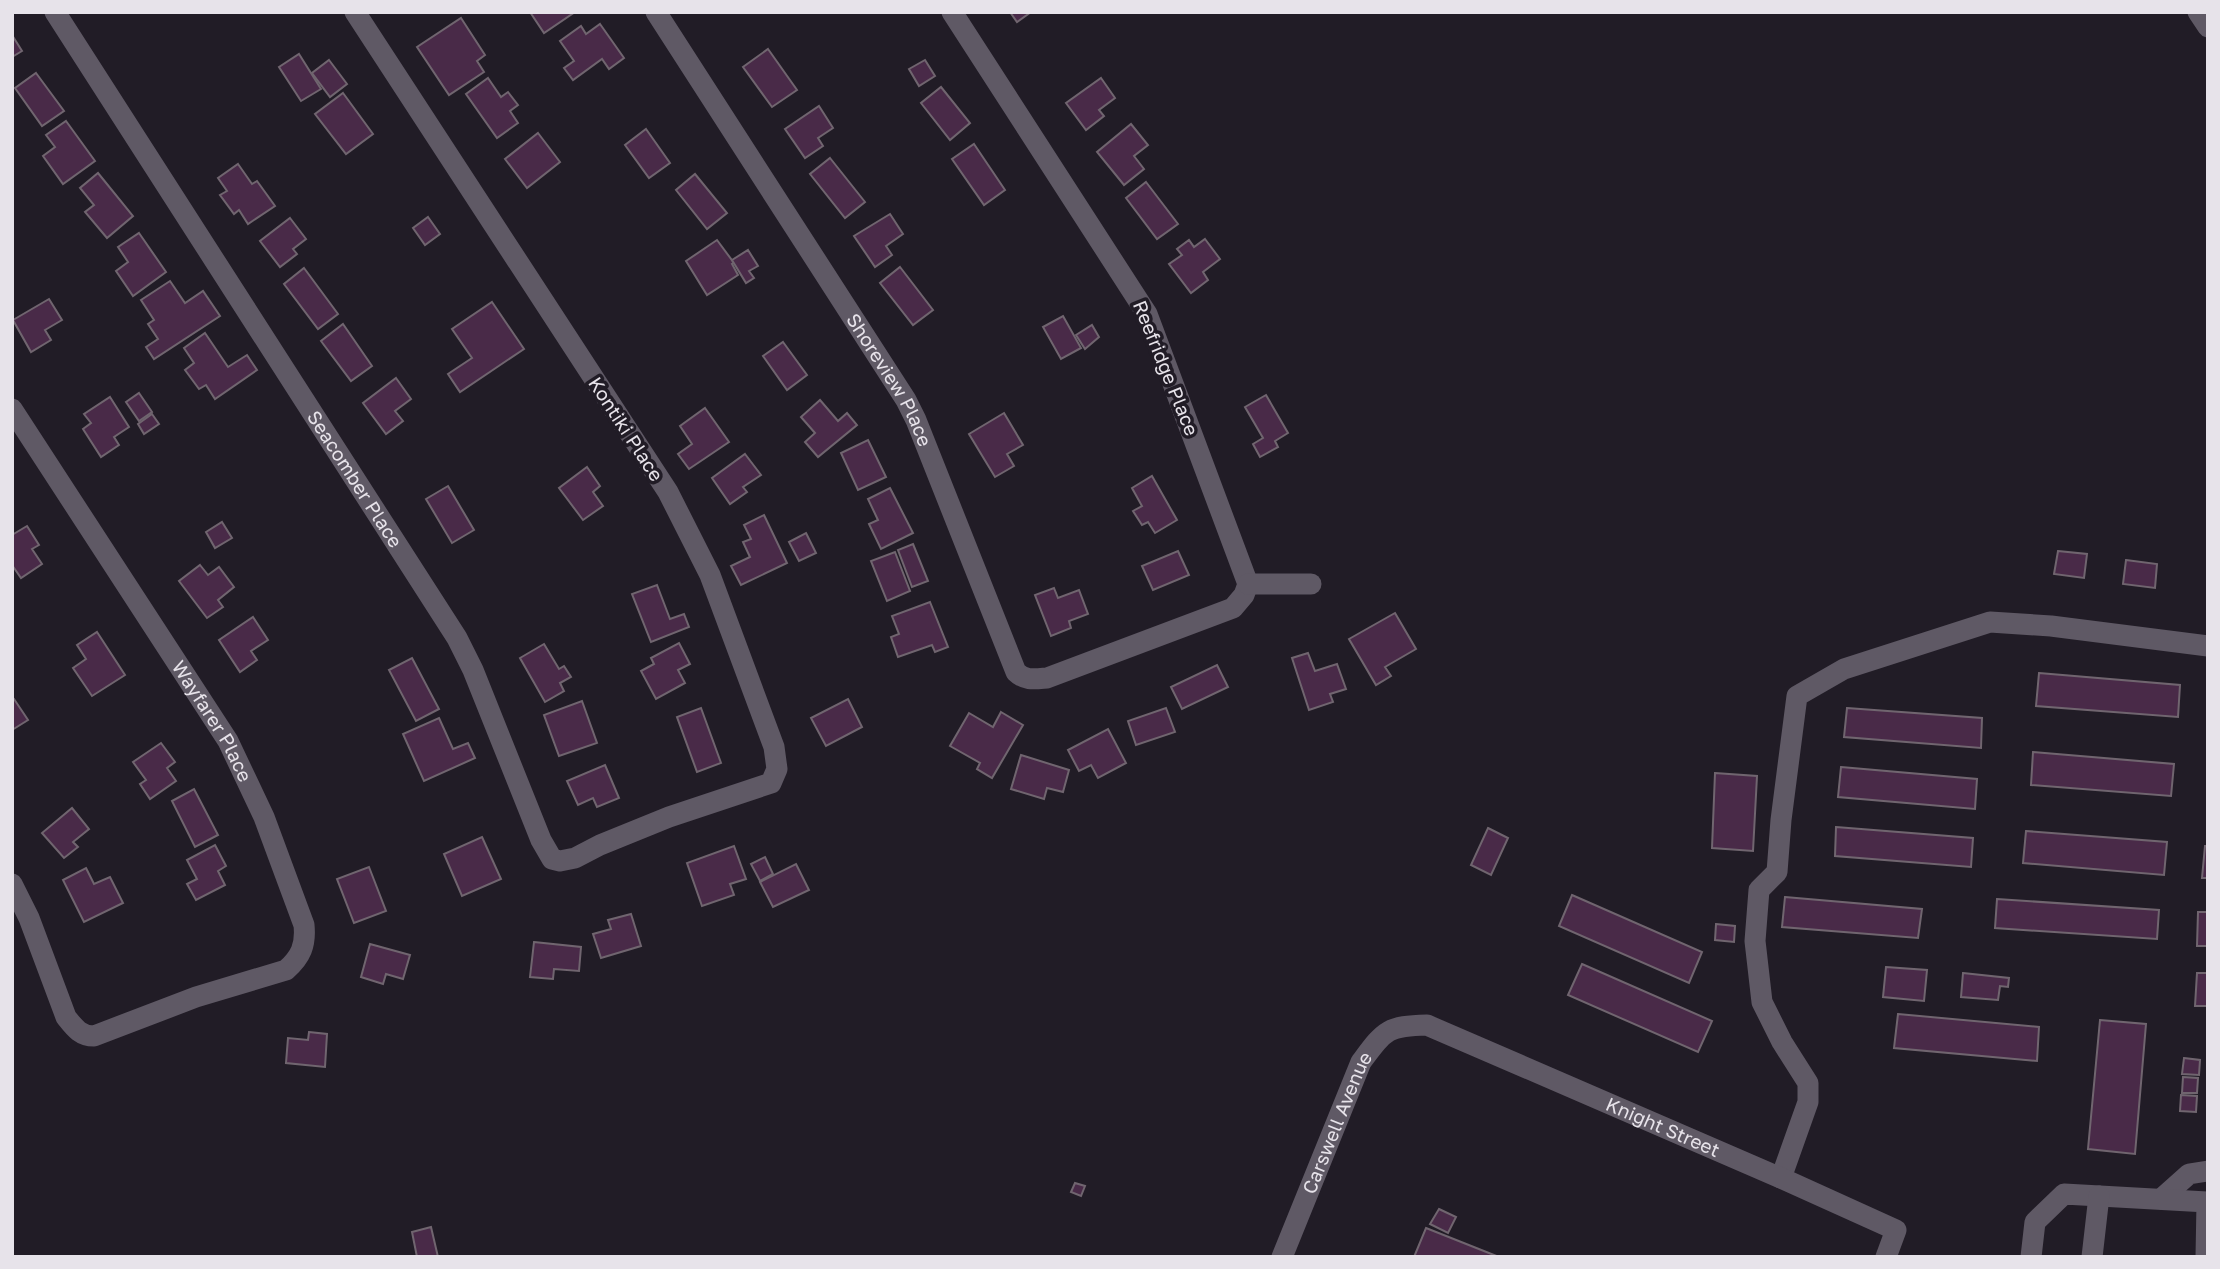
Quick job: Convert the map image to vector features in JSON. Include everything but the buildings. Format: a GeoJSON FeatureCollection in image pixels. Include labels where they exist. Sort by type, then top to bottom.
{"type":"FeatureCollection","features":[{"type":"Feature","properties":{"kind":"street","name":"Seacomber Place"},"geometry":{"type":"LineString","coordinates":[[55,12],[457,638],[473,670],[541,840],[552,859],[560,861],[575,858],[670,817]]}},
{"type":"Feature","properties":{"kind":"street","name":"Kontiki Place"},"geometry":{"type":"LineString","coordinates":[[355,12],[668,492],[710,575],[774,747],[777,769],[771,783],[761,788],[670,817]]}},
{"type":"Feature","properties":{"kind":"street","name":"Shoreview Place"},"geometry":{"type":"LineString","coordinates":[[656,12],[906,400],[1016,672],[1021,678],[1047,678],[1233,608],[1244,595],[1248,584]]}},
{"type":"Feature","properties":{"kind":"street","name":"Reefridge Place"},"geometry":{"type":"LineString","coordinates":[[952,12],[1147,314],[1248,584]]}},
{"type":"Feature","properties":{"kind":"street"},"geometry":{"type":"LineString","coordinates":[[2198,12],[2208,27]]}},
{"type":"Feature","properties":{"kind":"street","name":"Wayfarer Place"},"geometry":{"type":"LineString","coordinates":[[12,409],[228,741],[264,817],[304,925],[305,938],[296,961],[286,970],[196,997],[94,1036],[86,1036],[76,1030],[66,1017],[29,918],[12,884]]}},
{"type":"Feature","properties":{"kind":"street"},"geometry":{"type":"LineString","coordinates":[[1248,584],[1311,584]]}},
{"type":"Feature","properties":{"kind":"street"},"geometry":{"type":"LineString","coordinates":[[1782,1178],[1808,1102],[1808,1083],[1782,1042],[1762,1002],[1755,941],[1759,890],[1777,872],[1797,696],[1844,669],[1990,622],[2051,626],[2208,646]]}},
{"type":"Feature","properties":{"kind":"street","name":"Knight Street"},"geometry":{"type":"LineString","coordinates":[[1427,1025],[1896,1230],[1886,1257]]}},
{"type":"Feature","properties":{"kind":"street","name":"Carswell Avenue"},"geometry":{"type":"LineString","coordinates":[[1282,1257],[1361,1062],[1392,1028],[1427,1025]]}},
{"type":"Feature","properties":{"kind":"street"},"geometry":{"type":"LineString","coordinates":[[2161,1199],[2189,1174],[2208,1171]]}},
{"type":"Feature","properties":{"kind":"street"},"geometry":{"type":"LineString","coordinates":[[2031,1257],[2035,1222],[2064,1194],[2207,1202],[2206,1257]]}},
{"type":"Feature","properties":{"kind":"street"},"geometry":{"type":"LineString","coordinates":[[2092,1257],[2099,1196]]}}]}
